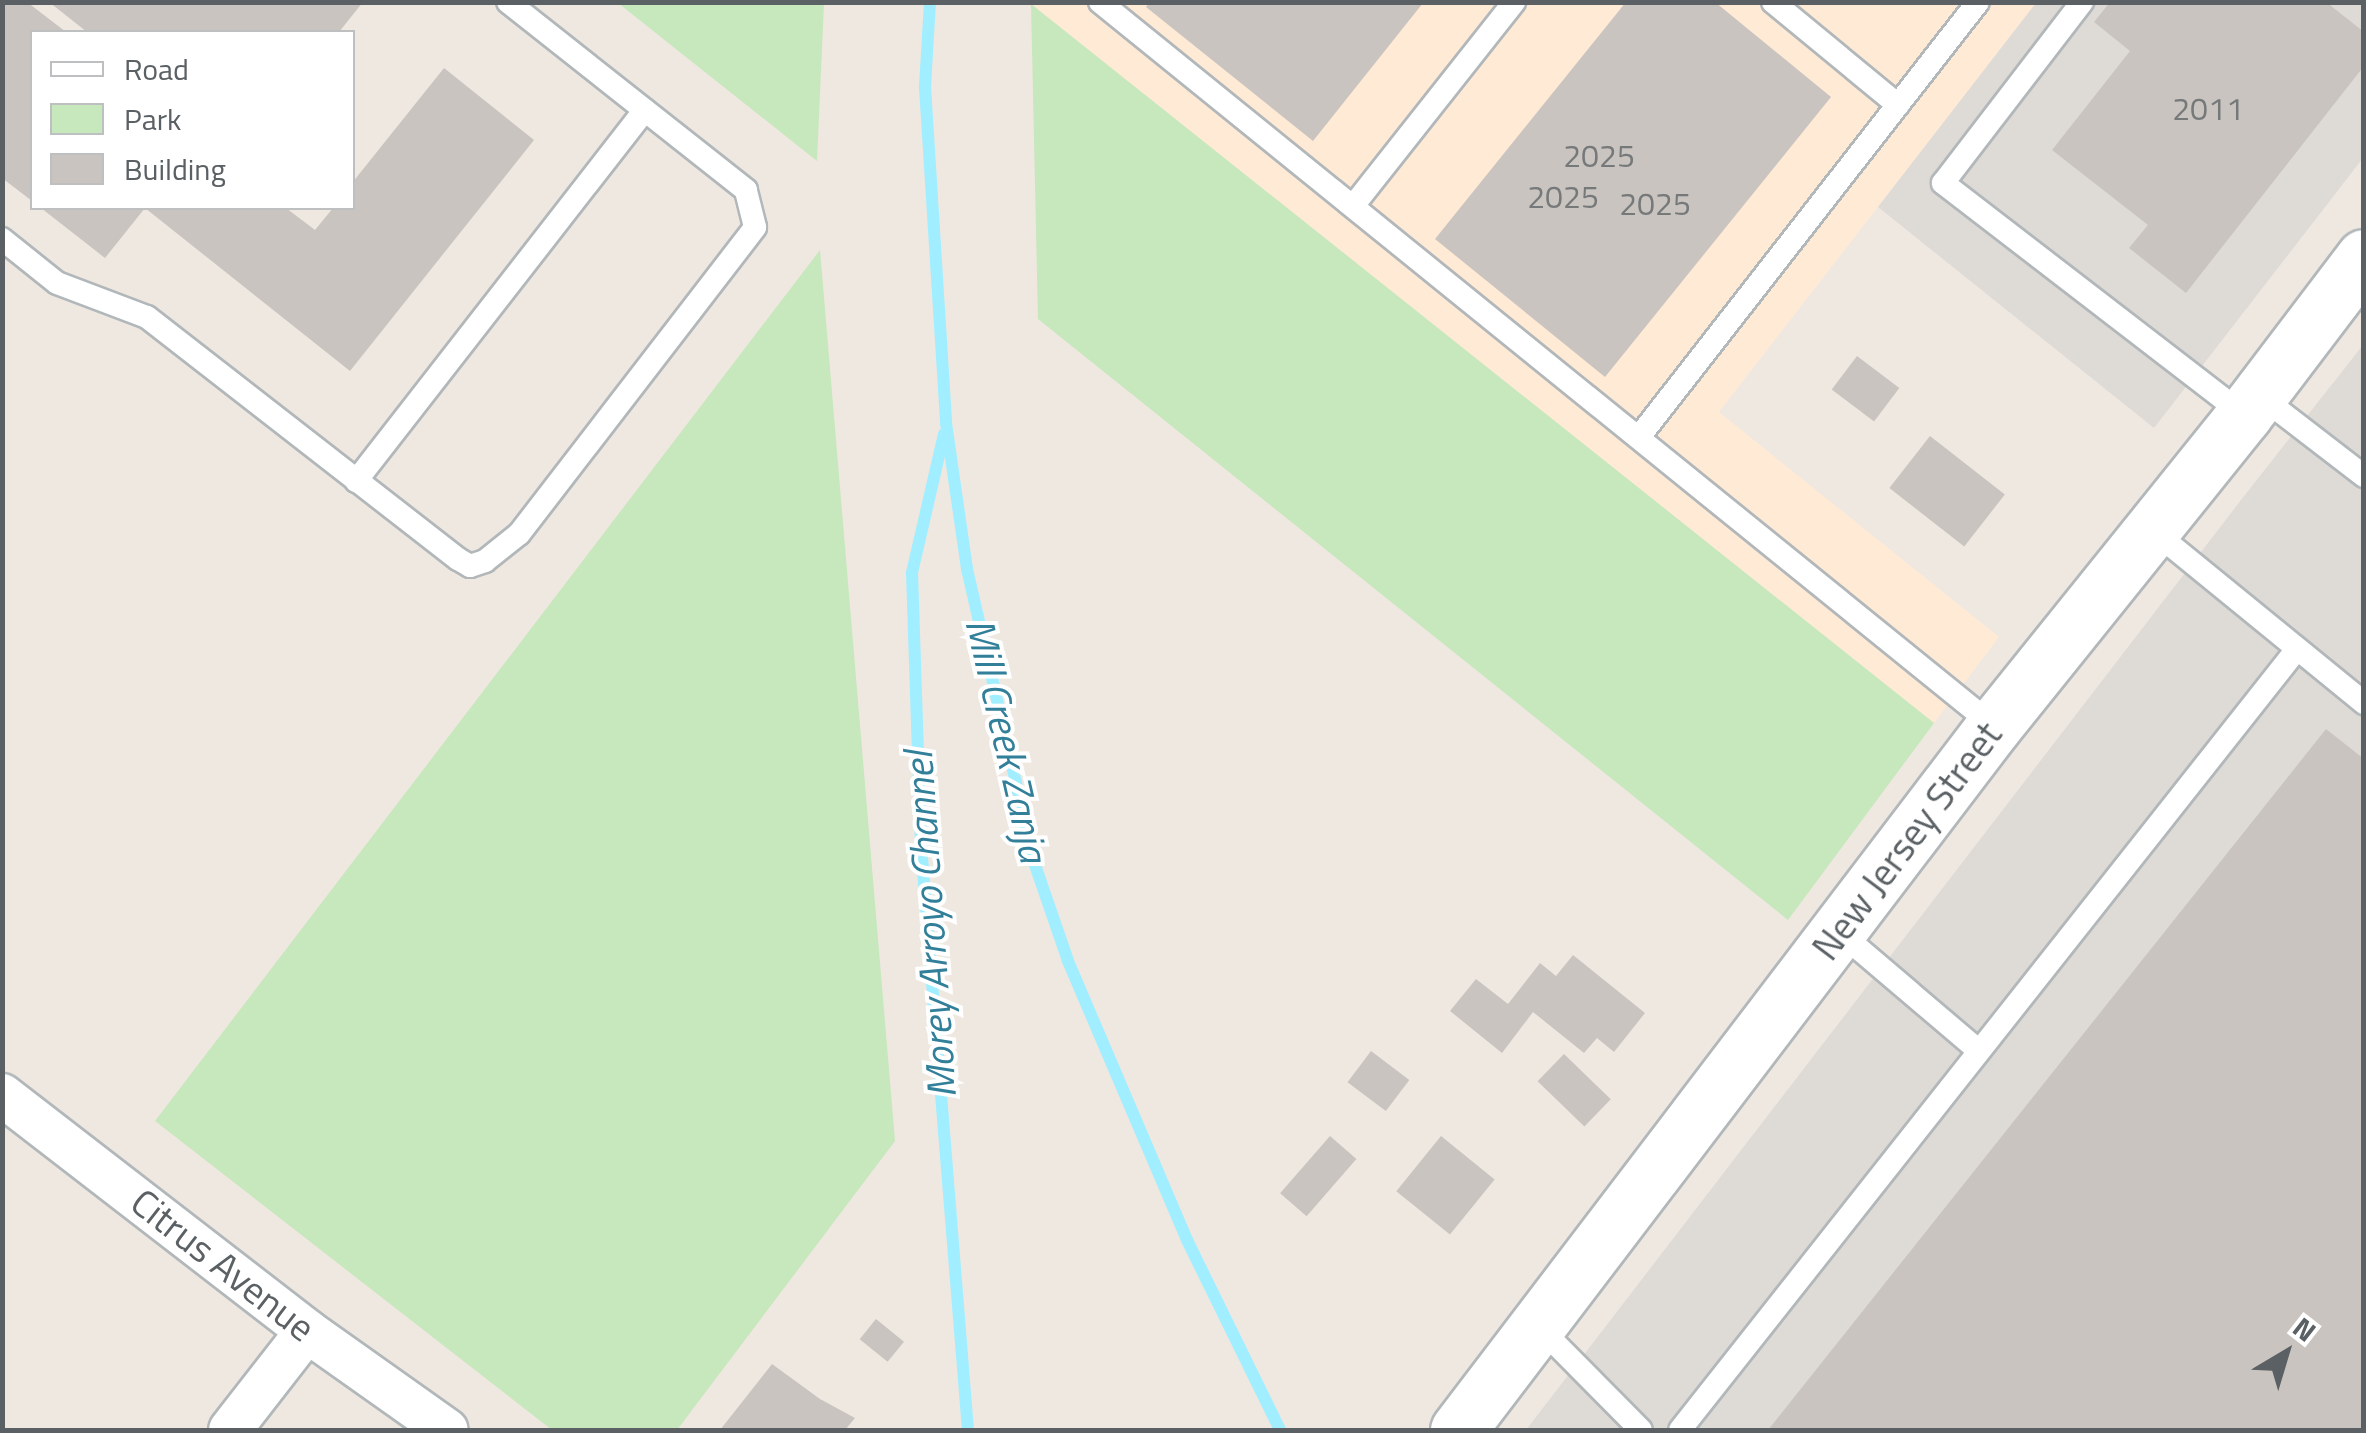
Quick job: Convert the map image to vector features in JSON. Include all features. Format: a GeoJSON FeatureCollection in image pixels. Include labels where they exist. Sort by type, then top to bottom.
{"type":"FeatureCollection","features":[{"type":"Feature","properties":{"kind":"street","name":"New Jersey Street"},"geometry":{"type":"LineString","coordinates":[[1458,1430],[1994,726],[2252,405],[2364,257]]}},
{"type":"Feature","properties":{"kind":"street","name":"Citrus Avenue"},"geometry":{"type":"LineString","coordinates":[[2,1095],[306,1331],[447,1430]]}},
{"type":"Feature","properties":{"kind":"street"},"geometry":{"type":"LineString","coordinates":[[230,1430],[306,1331]]}},
{"type":"Feature","properties":{"kind":"lane"},"geometry":{"type":"LineString","coordinates":[[2,239],[57,283],[147,317],[470,566],[485,561],[519,534],[756,227],[746,190],[508,2]]}},
{"type":"Feature","properties":{"kind":"lane"},"geometry":{"type":"LineString","coordinates":[[1100,2],[1994,726]]}},
{"type":"Feature","properties":{"kind":"lane"},"geometry":{"type":"LineString","coordinates":[[1353,206],[1514,2]]}},
{"type":"Feature","properties":{"kind":"lane"},"geometry":{"type":"LineString","coordinates":[[1773,2],[1898,105]]}},
{"type":"Feature","properties":{"kind":"lane"},"geometry":{"type":"LineString","coordinates":[[1639,437],[1978,2]]}},
{"type":"Feature","properties":{"kind":"lane"},"geometry":{"type":"LineString","coordinates":[[2082,2],[1943,184],[2252,405],[2364,476]]}},
{"type":"Feature","properties":{"kind":"lane"},"geometry":{"type":"LineString","coordinates":[[356,481],[644,110]]}},
{"type":"Feature","properties":{"kind":"lane"},"geometry":{"type":"LineString","coordinates":[[2152,530],[2364,703]]}},
{"type":"Feature","properties":{"kind":"lane"},"geometry":{"type":"LineString","coordinates":[[1680,1430],[2297,649]]}},
{"type":"Feature","properties":{"kind":"lane"},"geometry":{"type":"LineString","coordinates":[[1838,931],[1980,1051]]}},
{"type":"Feature","properties":{"kind":"lane"},"geometry":{"type":"LineString","coordinates":[[1538,1326],[1641,1430]]}},
{"type":"Feature","properties":{"kind":"shaded area"},"geometry":{"type":"Polygon","coordinates":[[[2036,3],[1719,412],[1999,637],[1934,723],[1031,4],[2036,3]]]}},
{"type":"Feature","properties":{"kind":"shaded area"},"geometry":{"type":"Polygon","coordinates":[[[2036,3],[2363,3],[2363,158],[2154,428],[1878,207],[2036,3]]]}},
{"type":"Feature","properties":{"kind":"shaded area"},"geometry":{"type":"Polygon","coordinates":[[[2363,345],[2363,1430],[1526,1430],[2241,500],[2363,345]]]}},
{"type":"Feature","properties":{"kind":"green space"},"geometry":{"type":"Polygon","coordinates":[[[618,3],[824,3],[817,161],[618,3]]]}},
{"type":"Feature","properties":{"kind":"green space"},"geometry":{"type":"Polygon","coordinates":[[[1031,4],[1934,723],[1788,920],[1038,319],[1031,4]]]}},
{"type":"Feature","properties":{"kind":"green space"},"geometry":{"type":"Polygon","coordinates":[[[820,250],[895,1141],[677,1430],[552,1430],[155,1121],[820,250]]]}},
{"type":"Feature","properties":{"kind":"building"},"geometry":{"type":"Polygon","coordinates":[[[2,2],[27,2],[63,30],[30,30],[30,199],[2,178],[2,2]]]}},
{"type":"Feature","properties":{"kind":"building"},"geometry":{"type":"Polygon","coordinates":[[[49,2],[363,2],[341,30],[84,30],[49,2]]]}},
{"type":"Feature","properties":{"kind":"building"},"geometry":{"type":"Polygon","coordinates":[[[1626,2],[1715,2],[1831,97],[1605,377],[1435,239],[1626,2]]]}},
{"type":"Feature","properties":{"kind":"building"},"geometry":{"type":"Polygon","coordinates":[[[2110,2],[2326,2],[2364,32],[2364,66],[2186,293],[2129,248],[2148,225],[2052,150],[2130,51],[2094,22],[2110,2]]]}},
{"type":"Feature","properties":{"kind":"building"},"geometry":{"type":"Polygon","coordinates":[[[1149,3],[1423,3],[1313,141],[1146,7],[1149,3]]]}},
{"type":"Feature","properties":{"kind":"building"},"geometry":{"type":"Polygon","coordinates":[[[444,68],[534,140],[350,371],[148,210],[289,210],[315,230],[331,210],[355,210],[355,179],[444,68]]]}},
{"type":"Feature","properties":{"kind":"building"},"geometry":{"type":"Polygon","coordinates":[[[44,210],[143,210],[105,258],[44,210]]]}},
{"type":"Feature","properties":{"kind":"building"},"geometry":{"type":"Polygon","coordinates":[[[1857,356],[1899,388],[1874,421],[1832,390],[1857,356]]]}},
{"type":"Feature","properties":{"kind":"building"},"geometry":{"type":"Polygon","coordinates":[[[1930,436],[2005,494],[1964,546],[1889,488],[1930,436]]]}},
{"type":"Feature","properties":{"kind":"building"},"geometry":{"type":"Polygon","coordinates":[[[2326,729],[2364,759],[2364,1430],[1768,1430],[2326,729]]]}},
{"type":"Feature","properties":{"kind":"building"},"geometry":{"type":"Polygon","coordinates":[[[1573,955],[1645,1013],[1614,1052],[1597,1038],[1584,1053],[1533,1012],[1502,1053],[1450,1011],[1476,979],[1508,1004],[1540,963],[1556,976],[1573,955]]]}},
{"type":"Feature","properties":{"kind":"building"},"geometry":{"type":"Polygon","coordinates":[[[1371,1051],[1409,1080],[1386,1111],[1348,1082],[1371,1051]]]}},
{"type":"Feature","properties":{"kind":"building"},"geometry":{"type":"Polygon","coordinates":[[[1564,1054],[1611,1099],[1584,1126],[1538,1081],[1564,1054]]]}},
{"type":"Feature","properties":{"kind":"building"},"geometry":{"type":"Polygon","coordinates":[[[1330,1136],[1356,1159],[1307,1216],[1280,1193],[1330,1136]]]}},
{"type":"Feature","properties":{"kind":"building"},"geometry":{"type":"Polygon","coordinates":[[[1441,1136],[1495,1179],[1450,1235],[1396,1191],[1441,1136]]]}},
{"type":"Feature","properties":{"kind":"building"},"geometry":{"type":"Polygon","coordinates":[[[876,1319],[904,1342],[888,1362],[860,1339],[876,1319]]]}},
{"type":"Feature","properties":{"kind":"building"},"geometry":{"type":"Polygon","coordinates":[[[772,1364],[820,1399],[855,1418],[845,1430],[720,1430],[772,1364]]]}},
{"type":"Feature","properties":{"kind":"waterway","name":"Mill Creek Zanja"},"geometry":{"type":"LineString","coordinates":[[930,2],[925,87],[946,423],[967,569],[1034,862],[1068,961],[1187,1240],[1280,1430]]}},
{"type":"Feature","properties":{"kind":"waterway","name":"Morey Arroyo Channel"},"geometry":{"type":"LineString","coordinates":[[944,434],[912,573],[921,845],[968,1430]]}}]}
